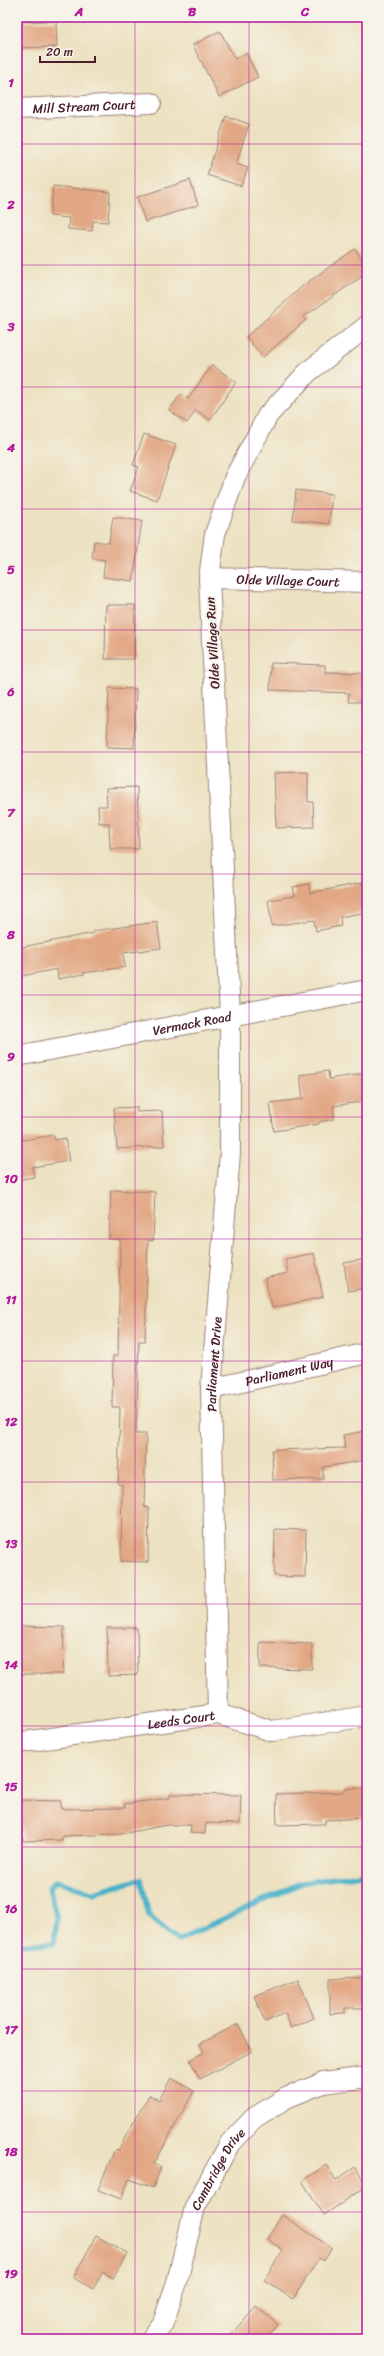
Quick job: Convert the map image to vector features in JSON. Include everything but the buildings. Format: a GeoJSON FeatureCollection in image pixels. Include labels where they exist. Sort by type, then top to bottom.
{"type":"FeatureCollection","features":[{"type":"Feature","properties":{"kind":"street","name":"Mill Stream Court"},"geometry":{"type":"LineString","coordinates":[[17,109],[151,103]]}},
{"type":"Feature","properties":{"kind":"street","name":"Olde Village Run"},"geometry":{"type":"LineString","coordinates":[[230,1016],[208,578],[215,534],[235,477],[268,415],[308,372],[367,326]]}},
{"type":"Feature","properties":{"kind":"street","name":"Olde Village Court"},"geometry":{"type":"LineString","coordinates":[[208,578],[367,582]]}},
{"type":"Feature","properties":{"kind":"street","name":"Vermack Road"},"geometry":{"type":"LineString","coordinates":[[17,1056],[367,990]]}},
{"type":"Feature","properties":{"kind":"street","name":"Parliament Drive"},"geometry":{"type":"LineString","coordinates":[[218,1714],[211,1389],[230,1153],[230,1016]]}},
{"type":"Feature","properties":{"kind":"street","name":"Parliament Way"},"geometry":{"type":"LineString","coordinates":[[211,1389],[367,1353]]}},
{"type":"Feature","properties":{"kind":"street","name":"Leeds Court"},"geometry":{"type":"LineString","coordinates":[[17,1744],[218,1714],[272,1731],[367,1716]]}},
{"type":"Feature","properties":{"kind":"street","name":"Cambridge Drive"},"geometry":{"type":"LineString","coordinates":[[151,2339],[163,2323],[177,2282],[195,2207],[230,2143],[254,2118],[286,2098],[323,2083],[367,2077]]}},
{"type":"Feature","properties":{"kind":"waterway"},"geometry":{"type":"LineString","coordinates":[[17,1945],[54,1943],[57,1919],[49,1887],[57,1881],[94,1893],[141,1879],[149,1916],[178,1940],[301,1883],[367,1873]]}}]}
